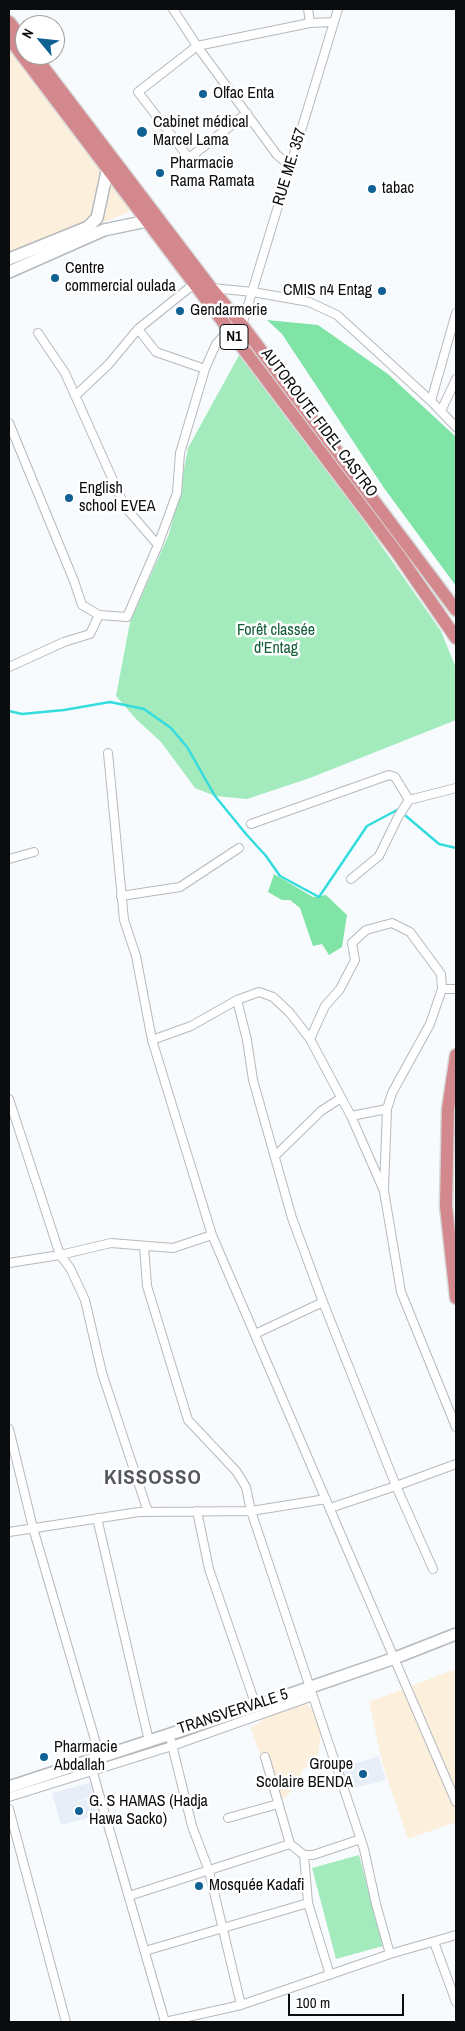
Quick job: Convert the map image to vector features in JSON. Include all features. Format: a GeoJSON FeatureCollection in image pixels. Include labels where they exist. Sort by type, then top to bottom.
{"type":"FeatureCollection","features":[{"type":"Feature","properties":{"kind":"highway","name":"AUTOROUTE FIDEL CASTRO"},"geometry":{"type":"LineString","coordinates":[[9,38],[108,167],[242,326],[456,610]]}},
{"type":"Feature","properties":{"kind":"highway","name":"AUTOROUTE FIDEL CASTRO"},"geometry":{"type":"LineString","coordinates":[[41,65],[152,218],[194,284],[398,554],[456,638]]}},
{"type":"Feature","properties":{"kind":"highway"},"geometry":{"type":"LineString","coordinates":[[456,1055],[448,1109],[446,1206],[456,1298]]}},
{"type":"Feature","properties":{"kind":"main road"},"geometry":{"type":"LineString","coordinates":[[9,259],[88,227],[96,218],[108,167]]}},
{"type":"Feature","properties":{"kind":"main road"},"geometry":{"type":"LineString","coordinates":[[9,272],[104,230],[152,218]]}},
{"type":"Feature","properties":{"kind":"main road","name":"TRANSVERVALE 5"},"geometry":{"type":"LineString","coordinates":[[9,1787],[94,1762],[169,1734],[256,1706],[312,1692],[456,1634]]}},
{"type":"Feature","properties":{"kind":"street"},"geometry":{"type":"LineString","coordinates":[[173,9],[197,46],[277,155],[290,166]]}},
{"type":"Feature","properties":{"kind":"street"},"geometry":{"type":"LineString","coordinates":[[308,9],[310,23]]}},
{"type":"Feature","properties":{"kind":"street","name":"RUE ME. 357"},"geometry":{"type":"LineString","coordinates":[[242,326],[338,9]]}},
{"type":"Feature","properties":{"kind":"street"},"geometry":{"type":"LineString","coordinates":[[247,113],[189,158],[138,92],[197,46],[310,23],[334,22]]}},
{"type":"Feature","properties":{"kind":"street"},"geometry":{"type":"LineString","coordinates":[[74,396],[108,365],[138,329],[194,284]]}},
{"type":"Feature","properties":{"kind":"street"},"geometry":{"type":"LineString","coordinates":[[211,288],[253,292],[309,302],[337,315],[431,401],[456,427]]}},
{"type":"Feature","properties":{"kind":"street"},"geometry":{"type":"LineString","coordinates":[[431,401],[456,313]]}},
{"type":"Feature","properties":{"kind":"street"},"geometry":{"type":"LineString","coordinates":[[138,329],[156,352],[205,369]]}},
{"type":"Feature","properties":{"kind":"street"},"geometry":{"type":"LineString","coordinates":[[9,423],[74,581],[82,605],[99,615],[127,617],[158,545],[177,494],[180,453],[205,369],[216,344],[229,330]]}},
{"type":"Feature","properties":{"kind":"street"},"geometry":{"type":"LineString","coordinates":[[38,333],[65,373],[125,508],[158,545]]}},
{"type":"Feature","properties":{"kind":"street"},"geometry":{"type":"LineString","coordinates":[[441,411],[456,380]]}},
{"type":"Feature","properties":{"kind":"street"},"geometry":{"type":"LineString","coordinates":[[9,667],[64,642],[90,634],[99,615]]}},
{"type":"Feature","properties":{"kind":"street"},"geometry":{"type":"LineString","coordinates":[[108,753],[124,920],[136,956],[152,1040],[212,1235],[456,1802]]}},
{"type":"Feature","properties":{"kind":"street"},"geometry":{"type":"LineString","coordinates":[[252,824],[389,775],[395,777],[409,800]]}},
{"type":"Feature","properties":{"kind":"street"},"geometry":{"type":"LineString","coordinates":[[351,879],[379,856],[398,817],[409,800],[456,788]]}},
{"type":"Feature","properties":{"kind":"street"},"geometry":{"type":"LineString","coordinates":[[121,896],[180,887],[239,848]]}},
{"type":"Feature","properties":{"kind":"street"},"geometry":{"type":"LineString","coordinates":[[9,859],[34,852]]}},
{"type":"Feature","properties":{"kind":"street"},"geometry":{"type":"LineString","coordinates":[[310,1038],[325,1006],[340,989],[355,960],[352,943],[366,930],[392,923],[410,932],[440,974],[442,989],[430,1024],[392,1093],[387,1109],[384,1190],[401,1292],[456,1427]]}},
{"type":"Feature","properties":{"kind":"street"},"geometry":{"type":"LineString","coordinates":[[442,989],[456,989]]}},
{"type":"Feature","properties":{"kind":"street"},"geometry":{"type":"LineString","coordinates":[[152,1040],[191,1026],[238,1000],[259,992],[273,997],[290,1013],[310,1038],[351,1116],[384,1190]]}},
{"type":"Feature","properties":{"kind":"street"},"geometry":{"type":"LineString","coordinates":[[238,1000],[253,1080],[292,1218],[396,1486],[433,1569]]}},
{"type":"Feature","properties":{"kind":"street"},"geometry":{"type":"LineString","coordinates":[[275,1156],[321,1111],[341,1098]]}},
{"type":"Feature","properties":{"kind":"street"},"geometry":{"type":"LineString","coordinates":[[9,1099],[60,1255],[70,1268],[85,1300],[102,1373],[148,1512]]}},
{"type":"Feature","properties":{"kind":"street"},"geometry":{"type":"LineString","coordinates":[[351,1116],[387,1109]]}},
{"type":"Feature","properties":{"kind":"street"},"geometry":{"type":"LineString","coordinates":[[9,1263],[60,1255],[110,1243],[173,1248],[212,1235]]}},
{"type":"Feature","properties":{"kind":"street"},"geometry":{"type":"LineString","coordinates":[[144,1246],[147,1286],[188,1420],[236,1471],[246,1487],[251,1511],[361,1839],[390,1954]]}},
{"type":"Feature","properties":{"kind":"street"},"geometry":{"type":"LineString","coordinates":[[255,1334],[323,1302]]}},
{"type":"Feature","properties":{"kind":"street"},"geometry":{"type":"LineString","coordinates":[[9,1429],[129,1896],[165,2022],[241,2005],[390,1954],[456,1936]]}},
{"type":"Feature","properties":{"kind":"street"},"geometry":{"type":"LineString","coordinates":[[330,1508],[456,1464]]}},
{"type":"Feature","properties":{"kind":"street"},"geometry":{"type":"LineString","coordinates":[[9,1532],[148,1512],[251,1511],[326,1499]]}},
{"type":"Feature","properties":{"kind":"street"},"geometry":{"type":"LineString","coordinates":[[197,1511],[209,1569],[256,1706]]}},
{"type":"Feature","properties":{"kind":"street"},"geometry":{"type":"LineString","coordinates":[[97,1518],[149,1741]]}},
{"type":"Feature","properties":{"kind":"street"},"geometry":{"type":"LineString","coordinates":[[9,1797],[94,1762],[172,1746],[312,1692]]}},
{"type":"Feature","properties":{"kind":"street"},"geometry":{"type":"LineString","coordinates":[[169,1734],[192,1826],[209,1871],[241,2005]]}},
{"type":"Feature","properties":{"kind":"street"},"geometry":{"type":"LineString","coordinates":[[264,1757],[290,1844],[304,1855],[314,1855],[361,1839]]}},
{"type":"Feature","properties":{"kind":"street"},"geometry":{"type":"LineString","coordinates":[[228,1818],[278,1804]]}},
{"type":"Feature","properties":{"kind":"street"},"geometry":{"type":"LineString","coordinates":[[9,1809],[66,2022]]}},
{"type":"Feature","properties":{"kind":"street"},"geometry":{"type":"LineString","coordinates":[[129,1896],[290,1844]]}},
{"type":"Feature","properties":{"kind":"street"},"geometry":{"type":"LineString","coordinates":[[304,1855],[308,1903],[330,1975]]}},
{"type":"Feature","properties":{"kind":"street"},"geometry":{"type":"LineString","coordinates":[[145,1951],[308,1903]]}},
{"type":"Feature","properties":{"kind":"street"},"geometry":{"type":"LineString","coordinates":[[434,1942],[456,2002]]}},
{"type":"Feature","properties":{"kind":"shaded area"},"geometry":{"type":"Polygon","coordinates":[[[9,44],[15,51],[15,65],[26,65],[50,95],[131,211],[9,262],[9,44]]]}},
{"type":"Feature","properties":{"kind":"shaded area"},"geometry":{"type":"Polygon","coordinates":[[[456,1669],[456,1822],[408,1839],[383,1766],[369,1702],[456,1669]]]}},
{"type":"Feature","properties":{"kind":"shaded area"},"geometry":{"type":"Polygon","coordinates":[[[305,1702],[315,1713],[321,1732],[316,1762],[303,1769],[290,1793],[280,1801],[251,1728],[268,1716],[305,1702]]]}},
{"type":"Feature","properties":{"kind":"shaded area","name":"Groupe Scolaire BENDA"},"geometry":{"type":"Polygon","coordinates":[[[379,1756],[386,1780],[347,1790],[340,1768],[379,1756]]]}},
{"type":"Feature","properties":{"kind":"shaded area"},"geometry":{"type":"Polygon","coordinates":[[[92,1782],[97,1795],[59,1807],[97,1796],[101,1814],[61,1825],[52,1793],[92,1782]]]}},
{"type":"Feature","properties":{"kind":"green space"},"geometry":{"type":"Polygon","coordinates":[[[267,320],[318,325],[388,374],[456,437],[456,586],[384,488],[282,334],[267,320]]]}},
{"type":"Feature","properties":{"kind":"green space","name":"Forêt classée d'Entag"},"geometry":{"type":"Polygon","coordinates":[[[243,348],[441,631],[456,668],[456,720],[310,778],[247,799],[215,796],[195,788],[161,742],[136,719],[116,696],[130,622],[169,534],[188,448],[243,348]]]}},
{"type":"Feature","properties":{"kind":"green space"},"geometry":{"type":"Polygon","coordinates":[[[274,874],[313,897],[326,895],[347,915],[342,947],[329,955],[322,944],[313,946],[300,908],[290,900],[282,900],[268,892],[274,874]]]}},
{"type":"Feature","properties":{"kind":"green space"},"geometry":{"type":"Polygon","coordinates":[[[359,1855],[383,1946],[336,1959],[312,1868],[359,1855]]]}},
{"type":"Feature","properties":{"kind":"waterway"},"geometry":{"type":"LineString","coordinates":[[9,711],[22,714],[64,710],[110,702],[144,709],[171,728],[187,747],[215,796],[266,856],[280,876],[319,897],[367,826],[397,810]]}},
{"type":"Feature","properties":{"kind":"waterway"},"geometry":{"type":"LineString","coordinates":[[406,816],[439,844],[456,848]]}},
{"type":"Feature","properties":{"kind":"place","name":"Olfac Enta"},"geometry":{"type":"Point","coordinates":[203,94]}},
{"type":"Feature","properties":{"kind":"place","name":"Cabinet médical Marcel Lama"},"geometry":{"type":"Point","coordinates":[142,132]}},
{"type":"Feature","properties":{"kind":"place","name":"Pharmacie Rama Ramata"},"geometry":{"type":"Point","coordinates":[160,173]}},
{"type":"Feature","properties":{"kind":"place","name":"tabac"},"geometry":{"type":"Point","coordinates":[372,189]}},
{"type":"Feature","properties":{"kind":"place","name":"Centre commercial oulada"},"geometry":{"type":"Point","coordinates":[55,278]}},
{"type":"Feature","properties":{"kind":"place","name":"CMIS n4 Entag"},"geometry":{"type":"Point","coordinates":[382,291]}},
{"type":"Feature","properties":{"kind":"place","name":"Gendarmerie"},"geometry":{"type":"Point","coordinates":[180,311]}},
{"type":"Feature","properties":{"kind":"place","name":"English school EVEA"},"geometry":{"type":"Point","coordinates":[69,498]}},
{"type":"Feature","properties":{"kind":"place","name":"Pharmacie Abdallah"},"geometry":{"type":"Point","coordinates":[44,1757]}},
{"type":"Feature","properties":{"kind":"place","name":"Groupe Scolaire BENDA"},"geometry":{"type":"Point","coordinates":[363,1774]}},
{"type":"Feature","properties":{"kind":"place","name":"G. S HAMAS (Hadja Hawa Sacko)"},"geometry":{"type":"Point","coordinates":[79,1811]}},
{"type":"Feature","properties":{"kind":"place","name":"Mosquée Kadafi"},"geometry":{"type":"Point","coordinates":[199,1886]}},
{"type":"Feature","properties":{"kind":"district","name":"KISSOSSO"},"geometry":{"type":"Point","coordinates":[153,1478]}}]}
